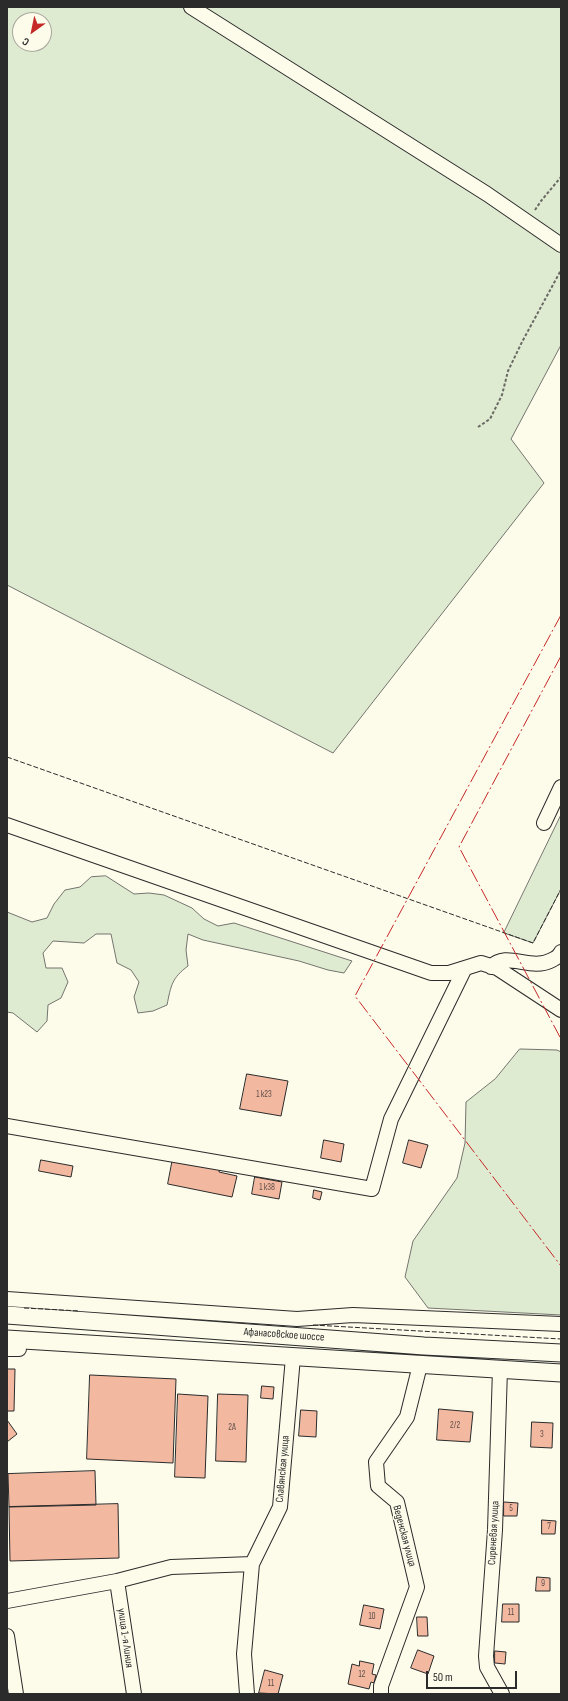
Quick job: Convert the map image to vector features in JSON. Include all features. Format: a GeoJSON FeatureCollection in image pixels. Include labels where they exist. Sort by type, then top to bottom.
{"type":"FeatureCollection","features":[{"type":"Feature","properties":{"kind":"main road","name":"Афанасовское шоссе"},"geometry":{"type":"LineString","coordinates":[[7,1315],[424,1346],[561,1353]]}},
{"type":"Feature","properties":{"kind":"main road","name":"Афанасовское шоссе"},"geometry":{"type":"LineString","coordinates":[[11,1346],[293,1358],[561,1373]]}},
{"type":"Feature","properties":{"kind":"street"},"geometry":{"type":"LineString","coordinates":[[191,7],[480,190],[561,245]]}},
{"type":"Feature","properties":{"kind":"street"},"geometry":{"type":"LineString","coordinates":[[544,823],[561,787]]}},
{"type":"Feature","properties":{"kind":"street"},"geometry":{"type":"LineString","coordinates":[[7,825],[431,973],[449,973],[481,963],[497,968],[561,1010]]}},
{"type":"Feature","properties":{"kind":"street"},"geometry":{"type":"LineString","coordinates":[[491,967],[496,962],[505,959],[524,963],[544,964],[559,956],[561,952]]}},
{"type":"Feature","properties":{"kind":"street"},"geometry":{"type":"LineString","coordinates":[[7,1126],[372,1189],[390,1119],[466,968]]}},
{"type":"Feature","properties":{"kind":"street"},"geometry":{"type":"LineString","coordinates":[[7,1299],[297,1319],[353,1316],[561,1324]]}},
{"type":"Feature","properties":{"kind":"street","name":"Славянская улица"},"geometry":{"type":"LineString","coordinates":[[247,1694],[244,1654],[252,1564],[280,1507],[293,1358]]}},
{"type":"Feature","properties":{"kind":"street","name":"Веденская улица"},"geometry":{"type":"LineString","coordinates":[[381,1694],[381,1686],[417,1587],[397,1502],[378,1486],[376,1462],[407,1417],[420,1365]]}},
{"type":"Feature","properties":{"kind":"street","name":"Сиреневая улица"},"geometry":{"type":"LineString","coordinates":[[500,1369],[495,1530],[486,1656],[488,1667],[502,1694]]}},
{"type":"Feature","properties":{"kind":"street"},"geometry":{"type":"LineString","coordinates":[[7,1601],[117,1581],[171,1567],[252,1564]]}},
{"type":"Feature","properties":{"kind":"street","name":"улица 1-я Линия"},"geometry":{"type":"LineString","coordinates":[[117,1581],[134,1694]]}},
{"type":"Feature","properties":{"kind":"street"},"geometry":{"type":"LineString","coordinates":[[7,1636],[16,1694]]}},
{"type":"Feature","properties":{"kind":"path"},"geometry":{"type":"LineString","coordinates":[[528,222],[541,200],[561,177]]}},
{"type":"Feature","properties":{"kind":"path"},"geometry":{"type":"LineString","coordinates":[[478,427],[490,418],[502,395],[508,371],[519,348],[561,270]]}},
{"type":"Feature","properties":{"kind":"green space"},"geometry":{"type":"Polygon","coordinates":[[[7,7],[561,7],[561,345],[511,439],[544,483],[333,753],[7,585],[7,7]]]}},
{"type":"Feature","properties":{"kind":"green space"},"geometry":{"type":"Polygon","coordinates":[[[561,815],[561,889],[533,943],[504,933],[561,815]]]}},
{"type":"Feature","properties":{"kind":"green space"},"geometry":{"type":"Polygon","coordinates":[[[106,876],[134,894],[149,893],[164,895],[192,908],[204,919],[218,926],[234,923],[352,961],[344,973],[328,970],[299,961],[203,940],[188,934],[186,950],[188,966],[175,978],[167,1005],[153,1011],[138,1013],[134,997],[139,982],[131,970],[117,963],[111,934],[96,934],[84,943],[53,941],[43,953],[46,968],[62,968],[68,982],[61,998],[48,1005],[47,1021],[37,1032],[13,1013],[7,1012],[7,912],[32,922],[47,918],[54,904],[65,890],[80,887],[91,877],[106,876]]]}},
{"type":"Feature","properties":{"kind":"green space"},"geometry":{"type":"Polygon","coordinates":[[[520,1049],[557,1050],[561,1052],[561,1315],[428,1308],[405,1277],[413,1241],[457,1178],[465,1143],[466,1102],[495,1079],[520,1049]]]}},
{"type":"Feature","properties":{"kind":"building"},"geometry":{"type":"Polygon","coordinates":[[[247,1074],[288,1081],[281,1116],[240,1109],[247,1074]]]}},
{"type":"Feature","properties":{"kind":"building"},"geometry":{"type":"Polygon","coordinates":[[[324,1140],[344,1144],[341,1162],[321,1158],[324,1140]]]}},
{"type":"Feature","properties":{"kind":"building"},"geometry":{"type":"Polygon","coordinates":[[[409,1140],[428,1145],[421,1168],[403,1163],[409,1140]]]}},
{"type":"Feature","properties":{"kind":"building"},"geometry":{"type":"Polygon","coordinates":[[[173,1158],[220,1167],[219,1172],[237,1176],[232,1197],[168,1184],[173,1158]]]}},
{"type":"Feature","properties":{"kind":"building"},"geometry":{"type":"Polygon","coordinates":[[[41,1160],[73,1166],[71,1177],[39,1171],[41,1160]]]}},
{"type":"Feature","properties":{"kind":"building"},"geometry":{"type":"Polygon","coordinates":[[[255,1177],[282,1182],[279,1199],[252,1194],[255,1177]]]}},
{"type":"Feature","properties":{"kind":"building"},"geometry":{"type":"Polygon","coordinates":[[[314,1190],[322,1192],[320,1200],[313,1198],[314,1190]]]}},
{"type":"Feature","properties":{"kind":"building"},"geometry":{"type":"Polygon","coordinates":[[[7,1369],[15,1369],[14,1411],[7,1411],[7,1369]]]}},
{"type":"Feature","properties":{"kind":"building"},"geometry":{"type":"Polygon","coordinates":[[[90,1375],[176,1379],[173,1463],[87,1459],[90,1375]]]}},
{"type":"Feature","properties":{"kind":"building"},"geometry":{"type":"Polygon","coordinates":[[[262,1386],[274,1387],[273,1399],[261,1398],[262,1386]]]}},
{"type":"Feature","properties":{"kind":"building"},"geometry":{"type":"Polygon","coordinates":[[[178,1394],[208,1396],[205,1478],[175,1477],[178,1394]]]}},
{"type":"Feature","properties":{"kind":"building"},"geometry":{"type":"Polygon","coordinates":[[[218,1394],[248,1395],[246,1462],[216,1461],[218,1394]]]}},
{"type":"Feature","properties":{"kind":"building"},"geometry":{"type":"Polygon","coordinates":[[[439,1409],[473,1412],[470,1442],[437,1440],[439,1409]]]}},
{"type":"Feature","properties":{"kind":"building"},"geometry":{"type":"Polygon","coordinates":[[[301,1410],[317,1411],[316,1437],[299,1436],[301,1410]]]}},
{"type":"Feature","properties":{"kind":"building"},"geometry":{"type":"Polygon","coordinates":[[[7,1420],[17,1434],[7,1442],[7,1420]]]}},
{"type":"Feature","properties":{"kind":"building"},"geometry":{"type":"Polygon","coordinates":[[[532,1422],[553,1423],[552,1448],[531,1447],[532,1422]]]}},
{"type":"Feature","properties":{"kind":"building"},"geometry":{"type":"Polygon","coordinates":[[[95,1471],[96,1505],[9,1507],[8,1474],[95,1471]]]}},
{"type":"Feature","properties":{"kind":"building"},"geometry":{"type":"Polygon","coordinates":[[[504,1502],[518,1503],[517,1516],[504,1516],[504,1502]]]}},
{"type":"Feature","properties":{"kind":"building"},"geometry":{"type":"Polygon","coordinates":[[[118,1504],[119,1558],[10,1561],[9,1507],[118,1504]]]}},
{"type":"Feature","properties":{"kind":"building"},"geometry":{"type":"Polygon","coordinates":[[[542,1520],[556,1521],[555,1534],[542,1534],[542,1520]]]}},
{"type":"Feature","properties":{"kind":"building"},"geometry":{"type":"Polygon","coordinates":[[[537,1577],[550,1578],[550,1591],[536,1591],[537,1577]]]}},
{"type":"Feature","properties":{"kind":"building"},"geometry":{"type":"Polygon","coordinates":[[[503,1604],[519,1604],[519,1622],[502,1622],[503,1604]]]}},
{"type":"Feature","properties":{"kind":"building"},"geometry":{"type":"Polygon","coordinates":[[[364,1605],[384,1609],[380,1629],[360,1625],[364,1605]]]}},
{"type":"Feature","properties":{"kind":"building"},"geometry":{"type":"Polygon","coordinates":[[[417,1617],[427,1617],[428,1636],[418,1636],[417,1617]]]}},
{"type":"Feature","properties":{"kind":"building"},"geometry":{"type":"Polygon","coordinates":[[[418,1650],[434,1656],[428,1674],[411,1668],[418,1650]]]}},
{"type":"Feature","properties":{"kind":"building"},"geometry":{"type":"Polygon","coordinates":[[[495,1651],[506,1652],[505,1664],[495,1663],[495,1651]]]}},
{"type":"Feature","properties":{"kind":"building"},"geometry":{"type":"Polygon","coordinates":[[[360,1661],[374,1664],[372,1674],[376,1675],[374,1683],[371,1682],[369,1689],[348,1684],[352,1664],[359,1666],[360,1661]]]}},
{"type":"Feature","properties":{"kind":"building"},"geometry":{"type":"Polygon","coordinates":[[[265,1670],[283,1675],[278,1694],[259,1693],[265,1670]]]}},
{"type":"Feature","properties":{"kind":"fence"},"geometry":{"type":"LineString","coordinates":[[7,757],[533,943],[561,889]]}},
{"type":"Feature","properties":{"kind":"fence"},"geometry":{"type":"LineString","coordinates":[[24,1308],[80,1311]]}},
{"type":"Feature","properties":{"kind":"fence"},"geometry":{"type":"LineString","coordinates":[[313,1325],[561,1339]]}},
{"type":"Feature","properties":{"kind":"power"},"geometry":{"type":"LineString","coordinates":[[561,615],[355,996],[561,1266]]}},
{"type":"Feature","properties":{"kind":"power"},"geometry":{"type":"LineString","coordinates":[[561,656],[459,847],[561,1039]]}}]}
